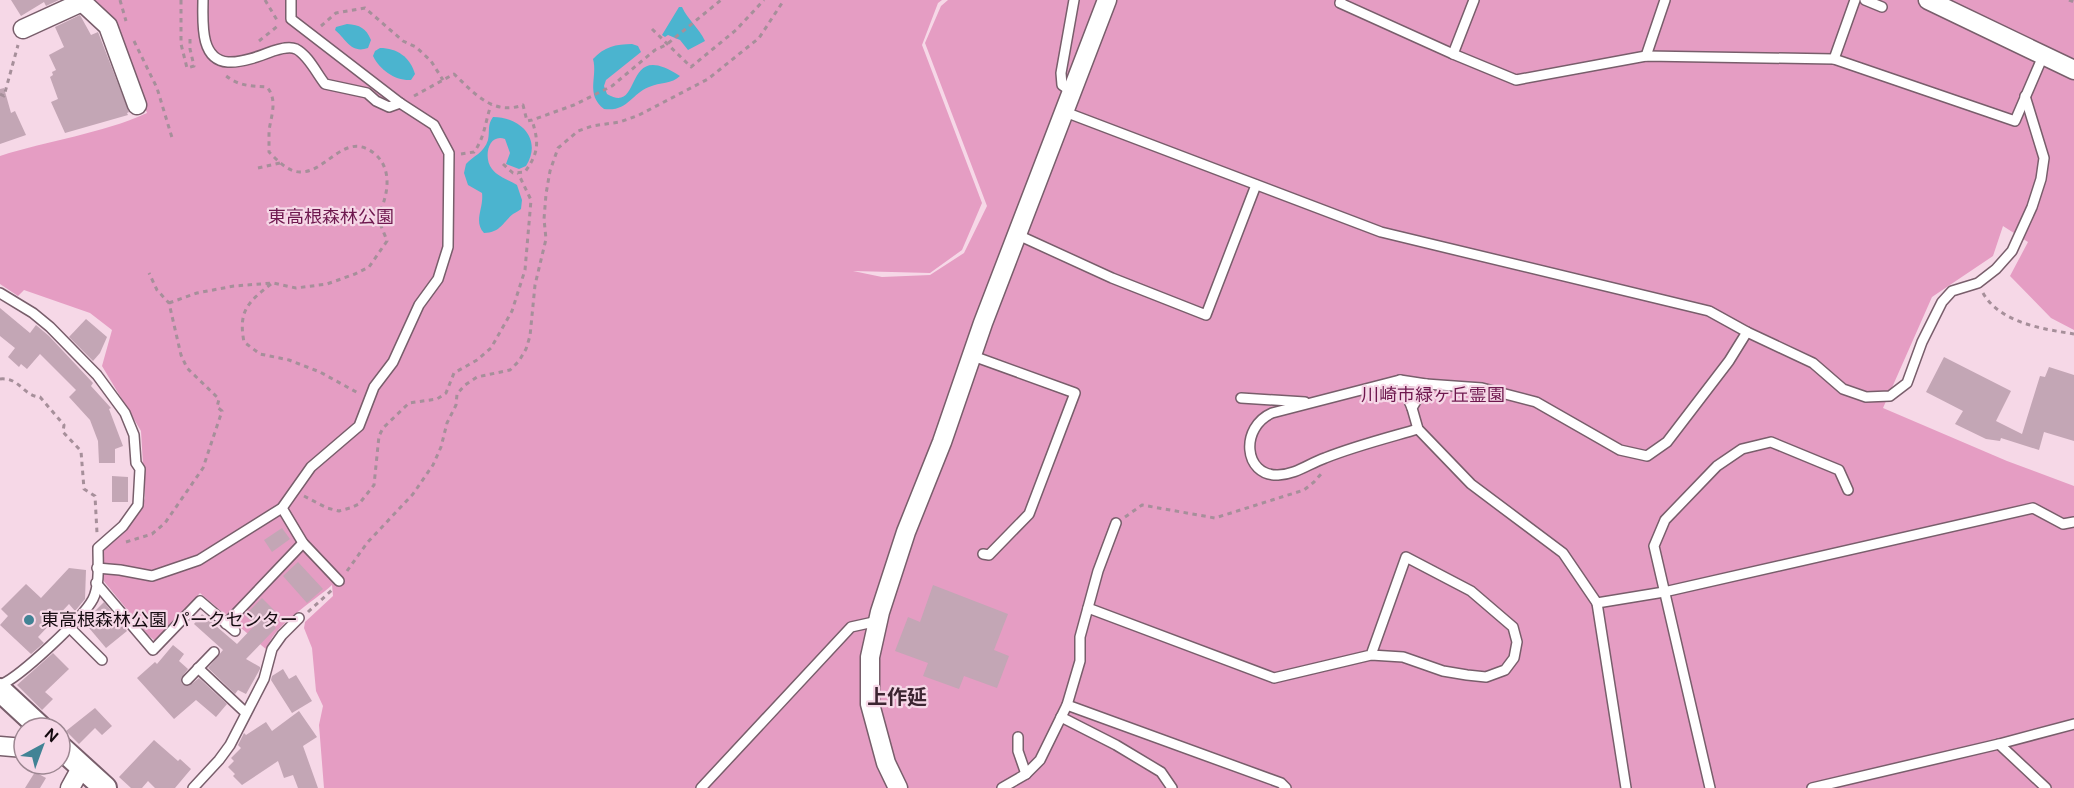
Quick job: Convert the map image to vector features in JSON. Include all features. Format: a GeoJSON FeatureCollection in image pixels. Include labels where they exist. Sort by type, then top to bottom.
{"type":"FeatureCollection","features":[{"type":"Feature","properties":{"kind":"street"},"geometry":{"type":"LineString","coordinates":[[898,788],[886,764],[870,704],[870,657],[878,621],[906,532],[983,323],[1107,0]]}},
{"type":"Feature","properties":{"kind":"street"},"geometry":{"type":"LineString","coordinates":[[1928,0],[2074,70]]}},
{"type":"Feature","properties":{"kind":"street"},"geometry":{"type":"LineString","coordinates":[[23,29],[81,1],[108,26],[137,105]]}},
{"type":"Feature","properties":{"kind":"street"},"geometry":{"type":"LineString","coordinates":[[0,690],[28,716]]}},
{"type":"Feature","properties":{"kind":"street"},"geometry":{"type":"LineString","coordinates":[[72,759],[105,788]]}},
{"type":"Feature","properties":{"kind":"street"},"geometry":{"type":"LineString","coordinates":[[70,788],[81,768]]}},
{"type":"Feature","properties":{"kind":"lane"},"geometry":{"type":"LineString","coordinates":[[203,0],[203,27],[208,50],[217,57],[227,62],[285,48],[295,48],[306,57],[325,84],[367,93],[388,107],[400,103]]}},
{"type":"Feature","properties":{"kind":"lane"},"geometry":{"type":"LineString","coordinates":[[97,568],[152,576],[198,560],[282,508],[311,467],[359,426],[374,387],[393,362],[418,305],[438,279],[448,247],[449,153],[434,125],[400,103],[291,19],[291,0]]}},
{"type":"Feature","properties":{"kind":"lane"},"geometry":{"type":"LineString","coordinates":[[1072,92],[1062,85],[1061,73],[1074,0]]}},
{"type":"Feature","properties":{"kind":"lane"},"geometry":{"type":"LineString","coordinates":[[1341,0],[1340,3],[1516,80],[1646,56],[1834,59],[2015,121],[2043,56]]}},
{"type":"Feature","properties":{"kind":"lane"},"geometry":{"type":"LineString","coordinates":[[1453,54],[1474,0]]}},
{"type":"Feature","properties":{"kind":"lane"},"geometry":{"type":"LineString","coordinates":[[1646,56],[1665,0]]}},
{"type":"Feature","properties":{"kind":"lane"},"geometry":{"type":"LineString","coordinates":[[1834,59],[1855,0]]}},
{"type":"Feature","properties":{"kind":"lane"},"geometry":{"type":"LineString","coordinates":[[1864,0],[1882,7]]}},
{"type":"Feature","properties":{"kind":"lane"},"geometry":{"type":"LineString","coordinates":[[1065,112],[1256,186],[1381,231],[1709,311],[1813,363],[1843,389],[1866,398],[1890,396],[1907,383],[1922,342],[1942,302],[1952,291],[1978,283],[1996,269],[2012,251],[2032,207],[2041,179],[2044,158],[2025,96]]}},
{"type":"Feature","properties":{"kind":"lane"},"geometry":{"type":"LineString","coordinates":[[1018,236],[1112,278],[1206,315],[1256,186]]}},
{"type":"Feature","properties":{"kind":"lane"},"geometry":{"type":"LineString","coordinates":[[0,293],[33,313],[50,327],[97,375],[125,413],[134,435],[136,463],[140,469],[138,506],[123,526],[98,548],[93,599],[69,627],[33,662],[0,685]]}},
{"type":"Feature","properties":{"kind":"lane"},"geometry":{"type":"LineString","coordinates":[[1418,429],[1325,458],[1298,472],[1270,474],[1262,470],[1255,464],[1249,445],[1254,427],[1264,416],[1400,380],[1482,388],[1536,402],[1620,450],[1647,456],[1667,442],[1729,361],[1747,332]]}},
{"type":"Feature","properties":{"kind":"lane"},"geometry":{"type":"LineString","coordinates":[[972,356],[1075,393],[1029,514],[989,555],[983,554]]}},
{"type":"Feature","properties":{"kind":"lane"},"geometry":{"type":"LineString","coordinates":[[1400,380],[1418,429],[1471,484],[1563,553],[1597,603],[1626,788]]}},
{"type":"Feature","properties":{"kind":"lane"},"geometry":{"type":"LineString","coordinates":[[1412,408],[1426,384]]}},
{"type":"Feature","properties":{"kind":"lane"},"geometry":{"type":"LineString","coordinates":[[1241,398],[1313,402]]}},
{"type":"Feature","properties":{"kind":"lane"},"geometry":{"type":"LineString","coordinates":[[1710,788],[1654,546],[1665,520],[1717,466],[1742,449],[1771,442],[1839,470],[1848,490]]}},
{"type":"Feature","properties":{"kind":"lane"},"geometry":{"type":"LineString","coordinates":[[282,508],[303,543],[339,581]]}},
{"type":"Feature","properties":{"kind":"lane"},"geometry":{"type":"LineString","coordinates":[[1597,603],[1664,592],[2033,508],[2063,524],[2074,522]]}},
{"type":"Feature","properties":{"kind":"lane"},"geometry":{"type":"LineString","coordinates":[[1002,788],[1026,774],[1041,760],[1067,705],[1080,661],[1080,638],[1088,608],[1098,571],[1116,523]]}},
{"type":"Feature","properties":{"kind":"lane"},"geometry":{"type":"LineString","coordinates":[[226,624],[303,543]]}},
{"type":"Feature","properties":{"kind":"lane"},"geometry":{"type":"LineString","coordinates":[[1088,608],[1274,678],[1371,655],[1402,657],[1443,671],[1486,677],[1505,670],[1514,658],[1517,642],[1513,627],[1471,591],[1406,557],[1371,655]]}},
{"type":"Feature","properties":{"kind":"lane"},"geometry":{"type":"LineString","coordinates":[[96,583],[153,650],[200,601],[235,631]]}},
{"type":"Feature","properties":{"kind":"lane"},"geometry":{"type":"LineString","coordinates":[[193,788],[224,753],[264,679],[272,649],[299,618]]}},
{"type":"Feature","properties":{"kind":"lane"},"geometry":{"type":"LineString","coordinates":[[701,788],[851,627],[878,621]]}},
{"type":"Feature","properties":{"kind":"lane"},"geometry":{"type":"LineString","coordinates":[[69,627],[102,660]]}},
{"type":"Feature","properties":{"kind":"lane"},"geometry":{"type":"LineString","coordinates":[[187,680],[214,651]]}},
{"type":"Feature","properties":{"kind":"lane"},"geometry":{"type":"LineString","coordinates":[[198,668],[246,713]]}},
{"type":"Feature","properties":{"kind":"lane"},"geometry":{"type":"LineString","coordinates":[[1067,705],[1281,783],[1286,788]]}},
{"type":"Feature","properties":{"kind":"lane"},"geometry":{"type":"LineString","coordinates":[[1061,717],[1116,745],[1161,772],[1172,788]]}},
{"type":"Feature","properties":{"kind":"lane"},"geometry":{"type":"LineString","coordinates":[[1812,788],[2074,724]]}},
{"type":"Feature","properties":{"kind":"lane"},"geometry":{"type":"LineString","coordinates":[[1018,737],[1018,751],[1026,774]]}},
{"type":"Feature","properties":{"kind":"lane"},"geometry":{"type":"LineString","coordinates":[[1998,744],[2046,788]]}},
{"type":"Feature","properties":{"kind":"path"},"geometry":{"type":"LineString","coordinates":[[120,0],[127,23]]}},
{"type":"Feature","properties":{"kind":"path"},"geometry":{"type":"LineString","coordinates":[[182,0],[181,44],[187,68],[194,66],[190,49],[190,33]]}},
{"type":"Feature","properties":{"kind":"path"},"geometry":{"type":"LineString","coordinates":[[265,0],[280,24]]}},
{"type":"Feature","properties":{"kind":"path"},"geometry":{"type":"LineString","coordinates":[[400,103],[454,74],[491,105],[506,109],[523,105],[527,121],[532,120],[574,105],[612,86],[721,0]]}},
{"type":"Feature","properties":{"kind":"path"},"geometry":{"type":"LineString","coordinates":[[653,31],[691,67],[736,30],[764,0]]}},
{"type":"Feature","properties":{"kind":"path"},"geometry":{"type":"LineString","coordinates":[[299,618],[315,607],[339,581],[366,543],[413,494],[433,465],[441,447],[447,423],[456,405],[457,394],[477,377],[510,370],[526,349],[530,336],[535,285],[546,239],[544,219],[546,194],[550,171],[558,148],[578,131],[639,115],[708,79],[759,38],[784,0]]}},
{"type":"Feature","properties":{"kind":"path"},"geometry":{"type":"LineString","coordinates":[[2069,0],[2074,2]]}},
{"type":"Feature","properties":{"kind":"path"},"geometry":{"type":"LineString","coordinates":[[312,35],[336,13],[365,8],[403,41],[416,47],[430,61],[443,80]]}},
{"type":"Feature","properties":{"kind":"path"},"geometry":{"type":"LineString","coordinates":[[0,94],[4,96],[23,29]]}},
{"type":"Feature","properties":{"kind":"path"},"geometry":{"type":"LineString","coordinates":[[133,40],[157,88],[173,141]]}},
{"type":"Feature","properties":{"kind":"path"},"geometry":{"type":"LineString","coordinates":[[170,303],[197,293],[273,283],[296,288],[312,287],[356,274],[369,267],[387,241],[379,215],[386,193],[387,171],[376,155],[366,148],[352,147],[340,150],[310,171],[297,172],[280,163],[270,152],[269,133],[273,100],[271,92],[267,87],[245,86],[233,82],[223,74],[227,62]]}},
{"type":"Feature","properties":{"kind":"path"},"geometry":{"type":"LineString","coordinates":[[449,153],[474,152],[484,134],[485,122],[491,105]]}},
{"type":"Feature","properties":{"kind":"path"},"geometry":{"type":"LineString","coordinates":[[503,164],[513,173],[525,172],[534,159],[537,146],[532,120]]}},
{"type":"Feature","properties":{"kind":"path"},"geometry":{"type":"LineString","coordinates":[[258,168],[280,163]]}},
{"type":"Feature","properties":{"kind":"path"},"geometry":{"type":"LineString","coordinates":[[295,489],[317,503],[339,511],[359,504],[374,485],[379,436],[383,428],[409,403],[436,399],[446,393],[454,373],[492,348],[512,311],[525,270],[531,200],[518,172]]}},
{"type":"Feature","properties":{"kind":"path"},"geometry":{"type":"LineString","coordinates":[[122,543],[152,534],[165,523],[203,468],[222,411],[217,407],[219,399],[187,368],[181,356],[170,303],[158,290],[149,273]]}},
{"type":"Feature","properties":{"kind":"path"},"geometry":{"type":"LineString","coordinates":[[273,283],[253,298],[243,312],[240,325],[244,342],[260,354],[288,360],[320,372],[370,399]]}},
{"type":"Feature","properties":{"kind":"path"},"geometry":{"type":"LineString","coordinates":[[1978,283],[1989,303],[2010,318],[2049,330],[2074,334]]}},
{"type":"Feature","properties":{"kind":"path"},"geometry":{"type":"LineString","coordinates":[[0,380],[15,381],[33,396],[40,397],[64,425],[63,432],[81,451],[84,489],[95,495],[98,548]]}},
{"type":"Feature","properties":{"kind":"path"},"geometry":{"type":"LineString","coordinates":[[1116,523],[1142,505],[1215,518],[1304,490],[1319,476],[1325,458]]}},
{"type":"Feature","properties":{"kind":"green space","name":"川崎市緑ヶ丘霊園"},"geometry":{"type":"Polygon","coordinates":[[[89,0],[942,0],[938,3],[922,45],[982,203],[962,250],[930,273],[853,271],[882,277],[930,275],[964,253],[987,206],[925,43],[941,6],[948,0],[2074,0],[2074,330],[2051,318],[2010,276],[2028,242],[2003,226],[1993,256],[1932,297],[1883,408],[2007,461],[2074,486],[2074,788],[324,788],[319,725],[323,706],[316,691],[312,648],[304,628],[305,622],[333,596],[332,585],[276,632],[267,650],[200,593],[159,638],[154,640],[148,635],[102,579],[104,549],[140,511],[145,498],[141,431],[102,366],[112,330],[90,313],[24,290],[18,296],[0,284],[0,156],[93,132],[147,113],[113,21],[89,0]]]}},
{"type":"Feature","properties":{"kind":"water"},"geometry":{"type":"Polygon","coordinates":[[[679,7],[682,7],[705,41],[688,50],[680,40],[662,35],[679,7]]]}},
{"type":"Feature","properties":{"kind":"water"},"geometry":{"type":"Polygon","coordinates":[[[347,24],[359,26],[365,30],[371,40],[368,48],[357,49],[349,45],[335,30],[336,27],[347,24]]]}},
{"type":"Feature","properties":{"kind":"water"},"geometry":{"type":"Polygon","coordinates":[[[632,44],[638,46],[641,52],[606,80],[604,86],[607,94],[618,98],[626,95],[641,70],[649,65],[661,66],[680,76],[643,90],[619,108],[604,109],[598,103],[593,91],[593,59],[611,47],[632,44]]]}},
{"type":"Feature","properties":{"kind":"water"},"geometry":{"type":"Polygon","coordinates":[[[380,48],[392,50],[406,58],[415,74],[411,80],[394,77],[380,66],[373,56],[380,48]]]}},
{"type":"Feature","properties":{"kind":"water"},"geometry":{"type":"Polygon","coordinates":[[[493,117],[503,118],[520,125],[526,131],[532,147],[526,166],[519,169],[506,164],[510,153],[505,139],[499,138],[491,143],[488,153],[489,164],[497,174],[517,185],[522,200],[520,210],[498,229],[484,233],[479,224],[482,193],[468,185],[464,173],[466,164],[486,144],[493,117]]]}},
{"type":"Feature","properties":{"kind":"building"},"geometry":{"type":"Polygon","coordinates":[[[11,0],[59,0],[46,6],[44,2],[21,16],[11,0]]]}},
{"type":"Feature","properties":{"kind":"building"},"geometry":{"type":"Polygon","coordinates":[[[80,15],[91,35],[98,32],[129,112],[128,115],[65,133],[51,102],[58,99],[50,77],[56,70],[49,55],[64,47],[55,27],[80,15]]]}},
{"type":"Feature","properties":{"kind":"building"},"geometry":{"type":"Polygon","coordinates":[[[4,88],[11,113],[15,111],[26,135],[0,144],[0,89],[4,88]]]}},
{"type":"Feature","properties":{"kind":"building"},"geometry":{"type":"Polygon","coordinates":[[[0,308],[30,333],[36,325],[93,383],[91,386],[111,408],[109,409],[123,446],[115,449],[115,463],[99,463],[98,441],[90,420],[69,397],[76,390],[40,354],[27,369],[21,364],[19,367],[8,357],[15,348],[0,336],[0,308]]]}},
{"type":"Feature","properties":{"kind":"building"},"geometry":{"type":"Polygon","coordinates":[[[86,319],[107,337],[100,353],[93,361],[69,337],[86,319]]]}},
{"type":"Feature","properties":{"kind":"building"},"geometry":{"type":"Polygon","coordinates":[[[1944,357],[2011,391],[1996,421],[2022,434],[2040,376],[2045,377],[2049,367],[2074,375],[2074,441],[2044,432],[2039,450],[2001,438],[2000,441],[1986,439],[1955,424],[1963,411],[1926,392],[1944,357]]]}},
{"type":"Feature","properties":{"kind":"building"},"geometry":{"type":"Polygon","coordinates":[[[112,476],[128,477],[128,502],[112,502],[112,476]]]}},
{"type":"Feature","properties":{"kind":"building"},"geometry":{"type":"Polygon","coordinates":[[[282,528],[290,539],[272,552],[264,540],[282,528]]]}},
{"type":"Feature","properties":{"kind":"building"},"geometry":{"type":"Polygon","coordinates":[[[298,562],[323,589],[307,603],[283,576],[298,562]]]}},
{"type":"Feature","properties":{"kind":"building"},"geometry":{"type":"Polygon","coordinates":[[[69,568],[86,570],[85,599],[75,611],[69,604],[38,637],[44,643],[31,654],[0,625],[8,616],[1,609],[26,584],[41,598],[69,568]]]}},
{"type":"Feature","properties":{"kind":"building"},"geometry":{"type":"Polygon","coordinates":[[[933,585],[1008,614],[994,650],[1009,656],[997,688],[964,676],[959,689],[923,676],[928,663],[895,651],[908,617],[920,622],[933,585]]]}},
{"type":"Feature","properties":{"kind":"building"},"geometry":{"type":"Polygon","coordinates":[[[262,598],[277,613],[269,620],[276,628],[246,659],[260,669],[246,694],[238,690],[235,694],[208,668],[223,650],[194,624],[202,614],[237,644],[255,625],[245,615],[262,598]]]}},
{"type":"Feature","properties":{"kind":"building"},"geometry":{"type":"Polygon","coordinates":[[[104,602],[127,631],[106,648],[84,622],[104,602]]]}},
{"type":"Feature","properties":{"kind":"building"},"geometry":{"type":"Polygon","coordinates":[[[173,645],[184,654],[179,661],[188,669],[181,678],[182,684],[189,686],[199,678],[227,704],[216,717],[196,700],[174,719],[137,678],[155,662],[157,664],[173,645]]]}},
{"type":"Feature","properties":{"kind":"building"},"geometry":{"type":"Polygon","coordinates":[[[53,653],[69,669],[45,692],[53,699],[42,710],[17,685],[53,653]]]}},
{"type":"Feature","properties":{"kind":"building"},"geometry":{"type":"Polygon","coordinates":[[[283,669],[289,679],[296,675],[312,701],[292,713],[271,680],[272,676],[283,669]]]}},
{"type":"Feature","properties":{"kind":"building"},"geometry":{"type":"Polygon","coordinates":[[[95,708],[112,726],[102,735],[95,728],[79,744],[72,737],[72,726],[95,708]]]}},
{"type":"Feature","properties":{"kind":"building"},"geometry":{"type":"Polygon","coordinates":[[[299,711],[317,737],[303,746],[318,788],[298,788],[293,775],[284,778],[278,761],[242,785],[228,767],[234,761],[231,758],[241,748],[238,745],[244,733],[246,735],[266,722],[272,731],[299,711]]]}},
{"type":"Feature","properties":{"kind":"building"},"geometry":{"type":"Polygon","coordinates":[[[154,740],[191,769],[175,788],[155,788],[148,781],[142,788],[131,788],[119,777],[154,740]]]}},
{"type":"Feature","properties":{"kind":"building"},"geometry":{"type":"Polygon","coordinates":[[[32,776],[46,778],[40,788],[25,788],[32,776]]]}},
{"type":"Feature","properties":{"kind":"place","name":"東高根森林公園 パークセンター"},"geometry":{"type":"Point","coordinates":[29,620]}},
{"type":"Feature","properties":{"kind":"district","name":"上作延"},"geometry":{"type":"Point","coordinates":[897,697]}},
{"type":"Feature","properties":{"kind":"park label","name":"東高根森林公園"},"geometry":{"type":"Point","coordinates":[331,217]}}]}
